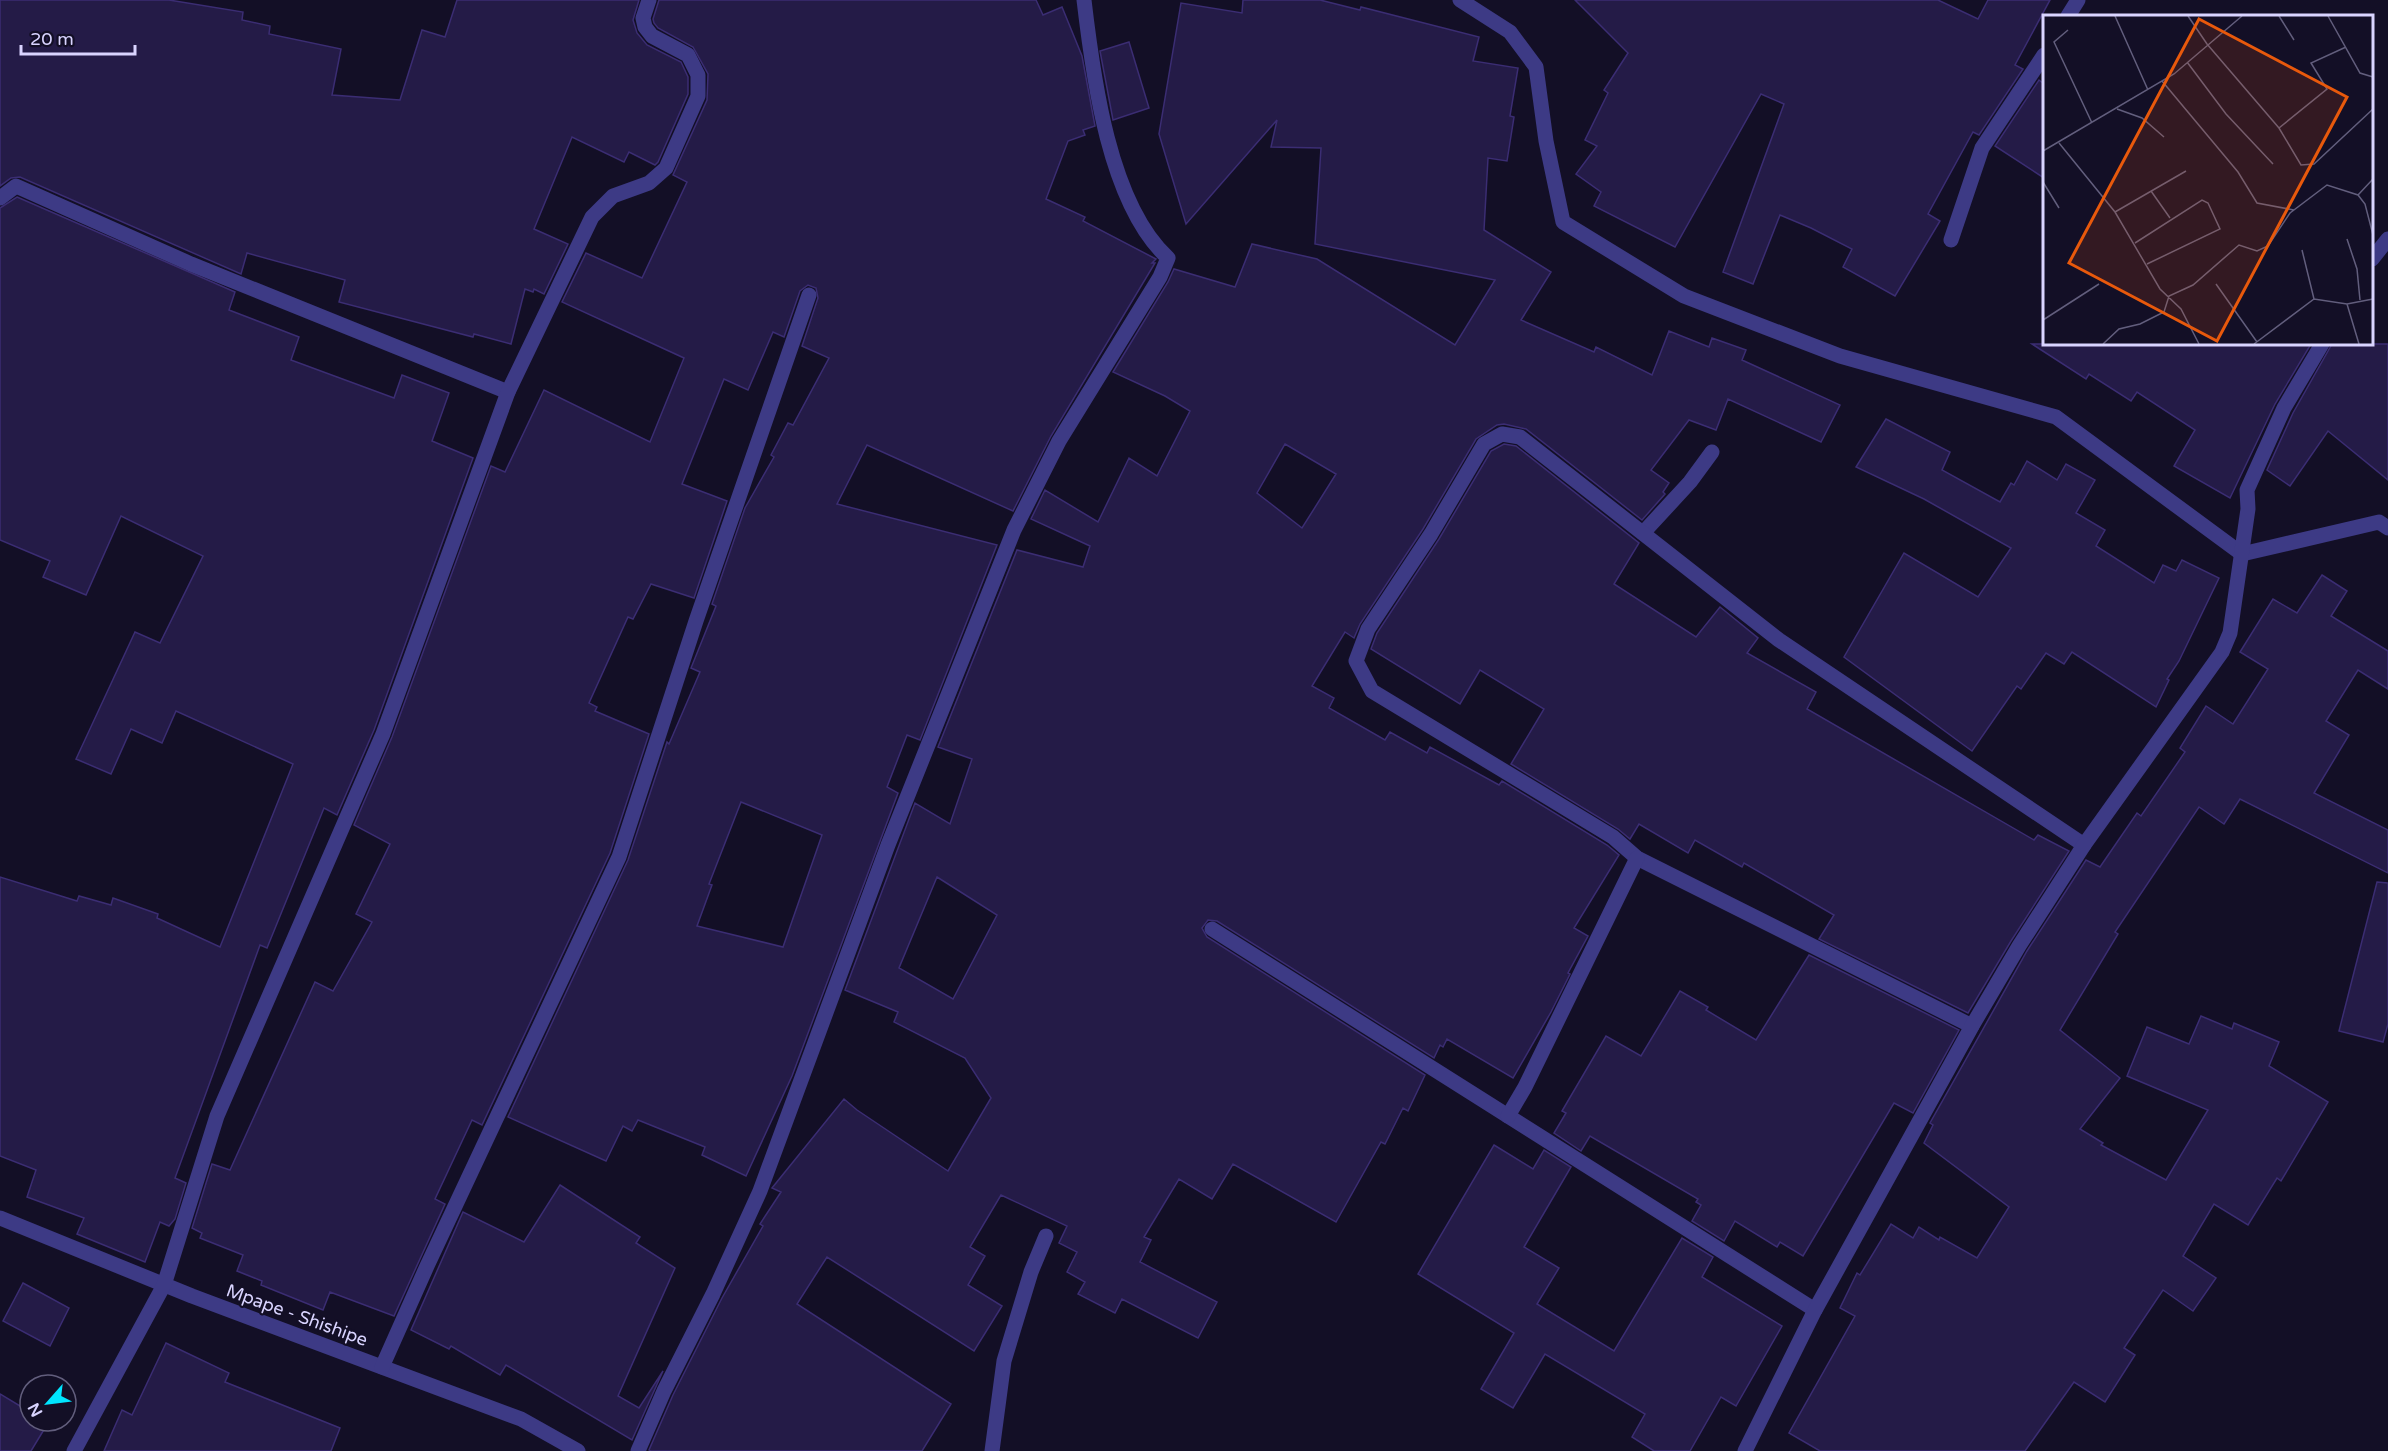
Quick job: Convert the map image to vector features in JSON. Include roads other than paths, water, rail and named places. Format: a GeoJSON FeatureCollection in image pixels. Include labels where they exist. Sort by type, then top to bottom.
{"type":"FeatureCollection","features":[{"type":"Feature","properties":{"kind":"street"},"geometry":{"type":"LineString","coordinates":[[74,1451],[164,1285],[217,1116],[383,734],[508,392],[592,217],[613,196],[649,183],[666,168],[698,96],[698,75],[688,55],[652,36],[645,27],[643,18],[649,0]]}},
{"type":"Feature","properties":{"kind":"street"},"geometry":{"type":"LineString","coordinates":[[638,1451],[664,1391],[713,1294],[760,1191],[880,867],[1014,530],[1059,441],[1160,277],[1168,258],[1156,247],[1136,217],[1110,149],[1091,62],[1084,0]]}},
{"type":"Feature","properties":{"kind":"street"},"geometry":{"type":"LineString","coordinates":[[1460,0],[1510,32],[1536,67],[1546,141],[1563,222],[1684,296],[1840,356],[2056,417],[2242,554],[2379,522],[2388,528]]}},
{"type":"Feature","properties":{"kind":"street"},"geometry":{"type":"LineString","coordinates":[[2069,15],[2078,0]]}},
{"type":"Feature","properties":{"kind":"street"},"geometry":{"type":"LineString","coordinates":[[1951,240],[1982,148],[2043,56]]}},
{"type":"Feature","properties":{"kind":"street"},"geometry":{"type":"LineString","coordinates":[[0,198],[16,186],[191,264],[508,392]]}},
{"type":"Feature","properties":{"kind":"street"},"geometry":{"type":"LineString","coordinates":[[2373,258],[2388,239]]}},
{"type":"Feature","properties":{"kind":"street"},"geometry":{"type":"LineString","coordinates":[[382,1367],[619,857],[696,621],[809,295]]}},
{"type":"Feature","properties":{"kind":"street"},"geometry":{"type":"LineString","coordinates":[[1745,1451],[1815,1310],[1972,1026],[2019,946],[2084,845],[2222,652],[2230,633],[2248,509],[2247,490],[2284,408],[2321,345]]}},
{"type":"Feature","properties":{"kind":"street"},"geometry":{"type":"LineString","coordinates":[[1972,1026],[1637,858],[1612,837],[1372,691],[1356,661],[1368,629],[1431,534],[1484,444],[1502,434],[1520,436],[1779,640],[2084,845]]}},
{"type":"Feature","properties":{"kind":"street"},"geometry":{"type":"LineString","coordinates":[[1643,533],[1690,482],[1712,452]]}},
{"type":"Feature","properties":{"kind":"street"},"geometry":{"type":"LineString","coordinates":[[1508,1116],[1526,1087],[1637,858]]}},
{"type":"Feature","properties":{"kind":"street"},"geometry":{"type":"LineString","coordinates":[[1212,929],[1815,1310]]}},
{"type":"Feature","properties":{"kind":"street","name":"Mpape - Shishipe"},"geometry":{"type":"LineString","coordinates":[[0,1218],[164,1285],[521,1419],[578,1451]]}},
{"type":"Feature","properties":{"kind":"street"},"geometry":{"type":"LineString","coordinates":[[992,1451],[1004,1361],[1031,1272],[1046,1236]]}}]}
